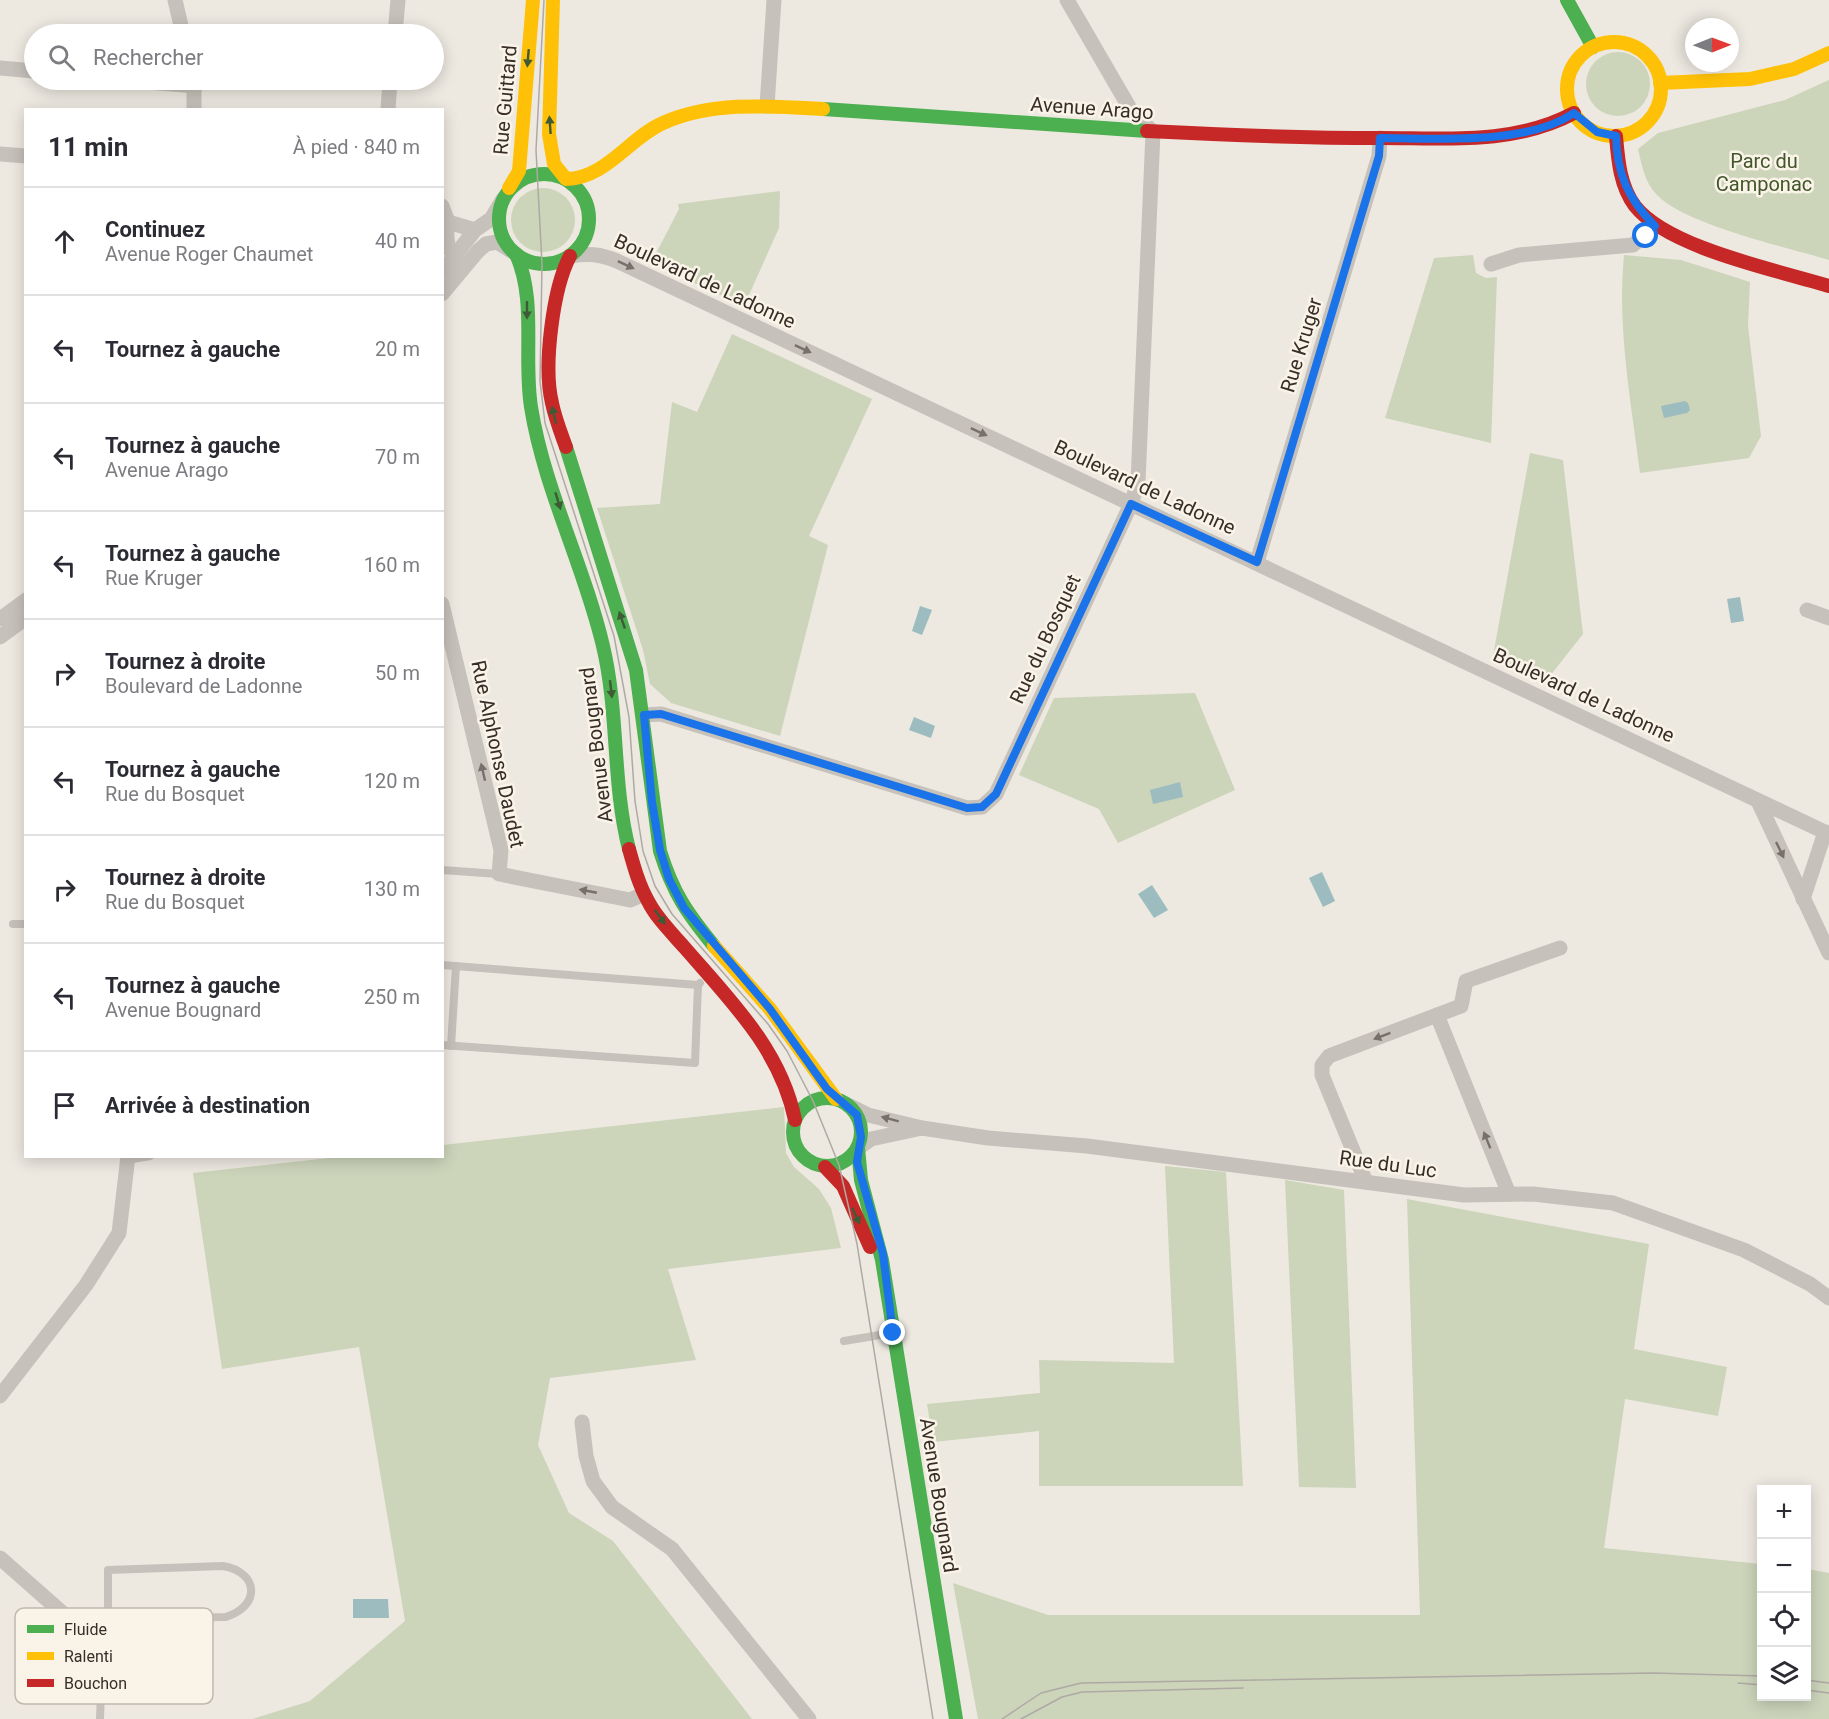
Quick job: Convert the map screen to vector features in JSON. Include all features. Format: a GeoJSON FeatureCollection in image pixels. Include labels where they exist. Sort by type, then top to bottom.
{"type":"FeatureCollection","features":[{"type":"Feature","properties":{"kind":"main road","name":"Rue Guittard"},"geometry":{"type":"LineString","coordinates":[[503,199],[519,171],[533,0]]}},
{"type":"Feature","properties":{"kind":"main road","name":"Rue Guittard"},"geometry":{"type":"LineString","coordinates":[[553,0],[550,122],[553,163],[566,179]]}},
{"type":"Feature","properties":{"kind":"main road"},"geometry":{"type":"LineString","coordinates":[[1567,0],[1593,47]]}},
{"type":"Feature","properties":{"kind":"main road"},"geometry":{"type":"LineString","coordinates":[[1607,42],[1636,47],[1648,56],[1656,69],[1660,83],[1660,98],[1654,113],[1638,129],[1616,136],[1597,132],[1574,113],[1568,95],[1569,76],[1578,58],[1593,47],[1607,42]]}},
{"type":"Feature","properties":{"kind":"main road"},"geometry":{"type":"LineString","coordinates":[[1660,83],[1732,80],[1769,75],[1794,69],[1829,53]]}},
{"type":"Feature","properties":{"kind":"main road","name":"Avenue Arago"},"geometry":{"type":"LineString","coordinates":[[566,179],[582,179],[617,157],[649,130],[673,119],[701,112],[767,106],[1153,132],[1380,138],[1467,138],[1517,133],[1562,121],[1574,113]]}},
{"type":"Feature","properties":{"kind":"main road"},"geometry":{"type":"LineString","coordinates":[[1616,136],[1618,166],[1624,187],[1641,212],[1655,226],[1680,241],[1829,286]]}},
{"type":"Feature","properties":{"kind":"main road","name":"Avenue Arago"},"geometry":{"type":"LineString","coordinates":[[589,212],[617,157]]}},
{"type":"Feature","properties":{"kind":"main road"},"geometry":{"type":"LineString","coordinates":[[537,174],[552,174],[566,179],[585,198],[589,212],[586,236],[570,256],[557,262],[542,264],[516,254],[506,243],[500,229],[499,214],[503,199],[511,187],[523,178],[537,174]]}},
{"type":"Feature","properties":{"kind":"main road","name":"Avenue Bougnard"},"geometry":{"type":"LineString","coordinates":[[516,254],[525,274],[527,288],[528,381],[534,424],[602,640],[611,690],[622,809],[631,857],[644,894],[703,980],[749,1024],[769,1054],[794,1106],[795,1120],[792,1130],[797,1150],[809,1161],[825,1167],[843,1186],[884,1276]]}},
{"type":"Feature","properties":{"kind":"main road","name":"Avenue Bougnard"},"geometry":{"type":"LineString","coordinates":[[570,256],[561,273],[557,288],[550,353],[551,401],[555,420],[627,633],[636,670],[644,715],[652,802],[660,850],[669,879],[684,908],[770,1009],[861,1125],[857,1162],[881,1246],[956,1719]]}},
{"type":"Feature","properties":{"kind":"main road"},"geometry":{"type":"LineString","coordinates":[[795,1120],[805,1105],[813,1101],[843,1103]]}},
{"type":"Feature","properties":{"kind":"main road"},"geometry":{"type":"LineString","coordinates":[[825,1167],[847,1161],[858,1148]]}},
{"type":"Feature","properties":{"kind":"street"},"geometry":{"type":"LineString","coordinates":[[175,0],[181,24]]}},
{"type":"Feature","properties":{"kind":"street"},"geometry":{"type":"LineString","coordinates":[[396,24],[398,0]]}},
{"type":"Feature","properties":{"kind":"street"},"geometry":{"type":"LineString","coordinates":[[767,106],[774,0]]}},
{"type":"Feature","properties":{"kind":"street"},"geometry":{"type":"LineString","coordinates":[[1067,0],[1132,112],[1153,132]]}},
{"type":"Feature","properties":{"kind":"street"},"geometry":{"type":"LineString","coordinates":[[0,68],[24,71]]}},
{"type":"Feature","properties":{"kind":"street"},"geometry":{"type":"LineString","coordinates":[[194,108],[195,90]]}},
{"type":"Feature","properties":{"kind":"street"},"geometry":{"type":"LineString","coordinates":[[388,108],[389,90]]}},
{"type":"Feature","properties":{"kind":"street","name":"Rue du Bosquet"},"geometry":{"type":"LineString","coordinates":[[644,715],[661,714],[967,808],[982,807],[996,794],[1131,504],[1138,482],[1153,132]]}},
{"type":"Feature","properties":{"kind":"street","name":"Rue Kruger"},"geometry":{"type":"LineString","coordinates":[[1257,562],[1379,156],[1380,138]]}},
{"type":"Feature","properties":{"kind":"street"},"geometry":{"type":"LineString","coordinates":[[0,154],[24,156]]}},
{"type":"Feature","properties":{"kind":"street"},"geometry":{"type":"LineString","coordinates":[[444,290],[475,230],[491,219],[503,199]]}},
{"type":"Feature","properties":{"kind":"street"},"geometry":{"type":"LineString","coordinates":[[444,211],[448,222],[446,233],[450,253],[460,262]]}},
{"type":"Feature","properties":{"kind":"street"},"geometry":{"type":"LineString","coordinates":[[448,222],[475,230]]}},
{"type":"Feature","properties":{"kind":"street"},"geometry":{"type":"LineString","coordinates":[[1491,264],[1519,255],[1633,245],[1655,226]]}},
{"type":"Feature","properties":{"kind":"street"},"geometry":{"type":"LineString","coordinates":[[444,271],[490,243],[497,242],[516,254]]}},
{"type":"Feature","properties":{"kind":"street","name":"Boulevard de Ladonne"},"geometry":{"type":"LineString","coordinates":[[570,256],[588,253],[617,261],[1827,833]]}},
{"type":"Feature","properties":{"kind":"street"},"geometry":{"type":"LineString","coordinates":[[0,620],[24,602]]}},
{"type":"Feature","properties":{"kind":"street"},"geometry":{"type":"LineString","coordinates":[[1807,610],[1829,618]]}},
{"type":"Feature","properties":{"kind":"street","name":"Rue Alphonse Daudet"},"geometry":{"type":"LineString","coordinates":[[444,612],[501,850],[499,874],[630,900],[644,894]]}},
{"type":"Feature","properties":{"kind":"street"},"geometry":{"type":"LineString","coordinates":[[0,637],[24,619]]}},
{"type":"Feature","properties":{"kind":"street"},"geometry":{"type":"LineString","coordinates":[[1758,801],[1829,953]]}},
{"type":"Feature","properties":{"kind":"street"},"geometry":{"type":"LineString","coordinates":[[1803,899],[1827,833]]}},
{"type":"Feature","properties":{"kind":"street"},"geometry":{"type":"LineString","coordinates":[[1366,1182],[1322,1075],[1322,1065],[1329,1056],[1461,1006],[1466,981],[1560,948]]}},
{"type":"Feature","properties":{"kind":"street"},"geometry":{"type":"LineString","coordinates":[[1437,1015],[1509,1194]]}},
{"type":"Feature","properties":{"kind":"street","name":"Rue du Luc"},"geometry":{"type":"LineString","coordinates":[[843,1103],[868,1115],[922,1128],[988,1138],[1087,1146],[1464,1195],[1533,1194],[1613,1203],[1744,1250],[1810,1284],[1829,1298]]}},
{"type":"Feature","properties":{"kind":"street","name":"Rue du Luc"},"geometry":{"type":"LineString","coordinates":[[858,1148],[872,1139],[922,1128]]}},
{"type":"Feature","properties":{"kind":"street"},"geometry":{"type":"LineString","coordinates":[[0,1396],[86,1285],[119,1233],[128,1158]]}},
{"type":"Feature","properties":{"kind":"street"},"geometry":{"type":"LineString","coordinates":[[582,1422],[586,1456],[593,1481],[612,1508],[672,1549],[808,1719]]}},
{"type":"Feature","properties":{"kind":"street"},"geometry":{"type":"LineString","coordinates":[[0,1558],[57,1608]]}},
{"type":"Feature","properties":{"kind":"lane"},"geometry":{"type":"LineString","coordinates":[[444,870],[499,874]]}},
{"type":"Feature","properties":{"kind":"lane"},"geometry":{"type":"LineString","coordinates":[[14,924],[24,924]]}},
{"type":"Feature","properties":{"kind":"lane"},"geometry":{"type":"LineString","coordinates":[[444,965],[703,980],[695,1062],[447,1045],[456,966]]}},
{"type":"Feature","properties":{"kind":"lane"},"geometry":{"type":"LineString","coordinates":[[844,1341],[893,1333]]}},
{"type":"Feature","properties":{"kind":"lane"},"geometry":{"type":"LineString","coordinates":[[108,1608],[108,1570],[223,1566],[237,1568],[247,1577],[252,1591],[248,1605],[241,1613],[213,1617]]}},
{"type":"Feature","properties":{"kind":"lane"},"geometry":{"type":"LineString","coordinates":[[100,1719],[101,1704]]}},
{"type":"Feature","properties":{"kind":"green space"},"geometry":{"type":"Polygon","coordinates":[[[1612,52],[1624,52],[1641,61],[1648,72],[1650,84],[1648,96],[1641,107],[1624,116],[1612,116],[1600,111],[1591,102],[1586,90],[1586,78],[1591,66],[1600,57],[1612,52]]]}},
{"type":"Feature","properties":{"kind":"green space","name":"Parc du Camponac"},"geometry":{"type":"Polygon","coordinates":[[[1829,80],[1829,260],[1738,234],[1690,216],[1671,206],[1657,195],[1650,185],[1638,149],[1658,133],[1785,100],[1829,80]]]}},
{"type":"Feature","properties":{"kind":"green space"},"geometry":{"type":"Polygon","coordinates":[[[537,188],[549,188],[566,197],[573,208],[575,220],[573,232],[566,243],[549,252],[537,252],[525,247],[516,238],[511,226],[511,214],[516,202],[525,193],[537,188]]]}},
{"type":"Feature","properties":{"kind":"green space"},"geometry":{"type":"Polygon","coordinates":[[[780,191],[779,228],[744,306],[651,263],[679,209],[678,204],[780,191]]]}},
{"type":"Feature","properties":{"kind":"green space"},"geometry":{"type":"Polygon","coordinates":[[[1473,255],[1476,273],[1486,278],[1497,277],[1491,443],[1385,418],[1434,258],[1473,255]]]}},
{"type":"Feature","properties":{"kind":"green space"},"geometry":{"type":"Polygon","coordinates":[[[1624,255],[1681,260],[1750,282],[1748,326],[1761,436],[1749,458],[1640,473],[1629,392],[1622,310],[1624,255]]]}},
{"type":"Feature","properties":{"kind":"green space"},"geometry":{"type":"Polygon","coordinates":[[[732,334],[872,399],[809,536],[828,545],[780,736],[671,703],[650,684],[643,650],[597,508],[660,504],[672,402],[697,412],[732,334]]]}},
{"type":"Feature","properties":{"kind":"green space"},"geometry":{"type":"Polygon","coordinates":[[[1530,453],[1563,460],[1583,634],[1546,681],[1493,656],[1530,453]]]}},
{"type":"Feature","properties":{"kind":"green space"},"geometry":{"type":"Polygon","coordinates":[[[1195,693],[1235,790],[1118,843],[1099,809],[1019,775],[1054,698],[1195,693]]]}},
{"type":"Feature","properties":{"kind":"green space"},"geometry":{"type":"Polygon","coordinates":[[[784,1107],[786,1153],[794,1167],[819,1189],[831,1208],[841,1248],[668,1269],[696,1360],[550,1378],[538,1445],[569,1513],[613,1541],[752,1719],[252,1719],[310,1701],[405,1621],[359,1347],[222,1369],[193,1173],[329,1158],[444,1158],[444,1145],[784,1107]]]}},
{"type":"Feature","properties":{"kind":"green space"},"geometry":{"type":"Polygon","coordinates":[[[1165,1166],[1226,1172],[1243,1486],[1039,1486],[1039,1431],[933,1442],[927,1404],[1040,1393],[1039,1360],[1174,1363],[1165,1166]]]}},
{"type":"Feature","properties":{"kind":"green space"},"geometry":{"type":"Polygon","coordinates":[[[1285,1180],[1344,1190],[1356,1488],[1299,1487],[1285,1180]]]}},
{"type":"Feature","properties":{"kind":"green space"},"geometry":{"type":"Polygon","coordinates":[[[1407,1199],[1649,1244],[1634,1349],[1727,1367],[1718,1416],[1625,1399],[1604,1548],[1757,1564],[1757,1701],[1811,1701],[1811,1570],[1829,1573],[1829,1719],[978,1719],[953,1583],[1048,1615],[1420,1615],[1407,1199]]]}},
{"type":"Feature","properties":{"kind":"water"},"geometry":{"type":"Polygon","coordinates":[[[1685,401],[1690,410],[1687,413],[1664,418],[1661,406],[1685,401]]]}},
{"type":"Feature","properties":{"kind":"water"},"geometry":{"type":"Polygon","coordinates":[[[1740,597],[1744,621],[1731,623],[1727,599],[1740,597]]]}},
{"type":"Feature","properties":{"kind":"water"},"geometry":{"type":"Polygon","coordinates":[[[920,606],[932,610],[922,635],[912,631],[920,606]]]}},
{"type":"Feature","properties":{"kind":"water"},"geometry":{"type":"Polygon","coordinates":[[[914,717],[935,726],[931,738],[909,730],[914,717]]]}},
{"type":"Feature","properties":{"kind":"water"},"geometry":{"type":"Polygon","coordinates":[[[1180,782],[1183,797],[1153,804],[1150,790],[1180,782]]]}},
{"type":"Feature","properties":{"kind":"water"},"geometry":{"type":"Polygon","coordinates":[[[1322,872],[1335,901],[1323,907],[1309,878],[1322,872]]]}},
{"type":"Feature","properties":{"kind":"water"},"geometry":{"type":"Polygon","coordinates":[[[1152,885],[1168,910],[1154,918],[1138,894],[1152,885]]]}},
{"type":"Feature","properties":{"kind":"water"},"geometry":{"type":"Polygon","coordinates":[[[353,1599],[388,1599],[389,1618],[353,1618],[353,1599]]]}},
{"type":"Feature","properties":{"kind":"tram line"},"geometry":{"type":"LineString","coordinates":[[544,0],[536,150],[542,264],[540,381],[545,423],[614,636],[629,717],[635,801],[643,851],[655,886],[672,914],[768,1024],[787,1051],[813,1101],[839,1165],[857,1244],[933,1719]]}},
{"type":"Feature","properties":{"kind":"tram line"},"geometry":{"type":"LineString","coordinates":[[1002,1719],[1041,1693],[1081,1683],[1653,1673],[1757,1676]]}},
{"type":"Feature","properties":{"kind":"tram line"},"geometry":{"type":"LineString","coordinates":[[1811,1681],[1829,1683]]}},
{"type":"Feature","properties":{"kind":"tram line"},"geometry":{"type":"LineString","coordinates":[[1738,1683],[1757,1685]]}},
{"type":"Feature","properties":{"kind":"tram line"},"geometry":{"type":"LineString","coordinates":[[1021,1719],[1062,1697],[1082,1692],[1243,1688]]}},
{"type":"Feature","properties":{"kind":"tram line"},"geometry":{"type":"LineString","coordinates":[[1811,1691],[1829,1693]]}},
{"type":"Feature","properties":{"kind":"traffic: fast"},"geometry":{"type":"LineString","coordinates":[[1567,0],[1593,47]]}},
{"type":"Feature","properties":{"kind":"traffic: fast"},"geometry":{"type":"LineString","coordinates":[[823,109],[1147,131]]}},
{"type":"Feature","properties":{"kind":"traffic: fast"},"geometry":{"type":"LineString","coordinates":[[544,174],[561,177],[576,187],[586,202],[589,219],[586,236],[576,251],[561,261],[544,264],[527,261],[512,251],[502,236],[499,219],[502,202],[512,187],[527,177],[544,174]]}},
{"type":"Feature","properties":{"kind":"traffic: fast"},"geometry":{"type":"LineString","coordinates":[[516,254],[522,272],[528,310],[531,407],[545,468],[586,586],[603,646],[611,697],[620,799],[629,849]]}},
{"type":"Feature","properties":{"kind":"traffic: fast"},"geometry":{"type":"LineString","coordinates":[[566,447],[636,670],[660,851],[670,879],[682,902],[714,946]]}},
{"type":"Feature","properties":{"kind":"traffic: fast"},"geometry":{"type":"LineString","coordinates":[[820,1098],[834,1098],[846,1103],[856,1113],[861,1132],[856,1151],[846,1161],[834,1166],[820,1166],[808,1161],[798,1151],[793,1139],[793,1125],[798,1113],[808,1103],[820,1098]]}},
{"type":"Feature","properties":{"kind":"traffic: fast"},"geometry":{"type":"LineString","coordinates":[[858,1148],[861,1180],[882,1260],[956,1719]]}},
{"type":"Feature","properties":{"kind":"traffic: slow"},"geometry":{"type":"LineString","coordinates":[[509,188],[519,171],[533,0]]}},
{"type":"Feature","properties":{"kind":"traffic: slow"},"geometry":{"type":"LineString","coordinates":[[553,0],[549,134],[554,164],[566,179],[593,172],[651,130],[682,116],[721,108],[823,109]]}},
{"type":"Feature","properties":{"kind":"traffic: slow"},"geometry":{"type":"LineString","coordinates":[[1614,42],[1632,46],[1647,56],[1657,71],[1661,89],[1657,107],[1647,122],[1632,132],[1614,136],[1596,132],[1581,122],[1571,107],[1567,89],[1571,71],[1581,56],[1596,46],[1614,42]]}},
{"type":"Feature","properties":{"kind":"traffic: slow"},"geometry":{"type":"LineString","coordinates":[[1660,83],[1750,79],[1794,69],[1829,53]]}},
{"type":"Feature","properties":{"kind":"traffic: slow"},"geometry":{"type":"LineString","coordinates":[[714,946],[770,1009],[836,1099]]}},
{"type":"Feature","properties":{"kind":"traffic: jam"},"geometry":{"type":"LineString","coordinates":[[1147,131],[1322,137],[1479,138],[1528,130],[1574,113]]}},
{"type":"Feature","properties":{"kind":"traffic: jam"},"geometry":{"type":"LineString","coordinates":[[1616,136],[1619,163],[1626,190],[1635,206],[1651,221],[1697,246],[1753,265],[1829,286]]}},
{"type":"Feature","properties":{"kind":"traffic: jam"},"geometry":{"type":"LineString","coordinates":[[566,447],[556,420],[549,387],[549,349],[554,307],[570,256]]}},
{"type":"Feature","properties":{"kind":"traffic: jam"},"geometry":{"type":"LineString","coordinates":[[629,849],[642,889],[656,914],[736,1007],[766,1049],[788,1095],[795,1120]]}},
{"type":"Feature","properties":{"kind":"traffic: jam"},"geometry":{"type":"LineString","coordinates":[[825,1167],[843,1186],[870,1247]]}},
{"type":"Feature","properties":{"kind":"route"},"geometry":{"type":"LineString","coordinates":[[893,1333],[883,1254],[857,1162],[861,1125],[857,1115],[850,1106],[836,1099],[827,1089],[770,1009],[724,959],[684,908],[669,879],[660,850],[652,802],[644,715],[661,714],[967,808],[982,807],[996,794],[1131,504],[1257,562],[1379,156],[1380,138],[1467,138],[1517,133],[1562,121],[1574,113],[1588,128],[1616,136],[1618,166],[1624,187],[1641,212],[1655,226],[1646,236]]}}]}
